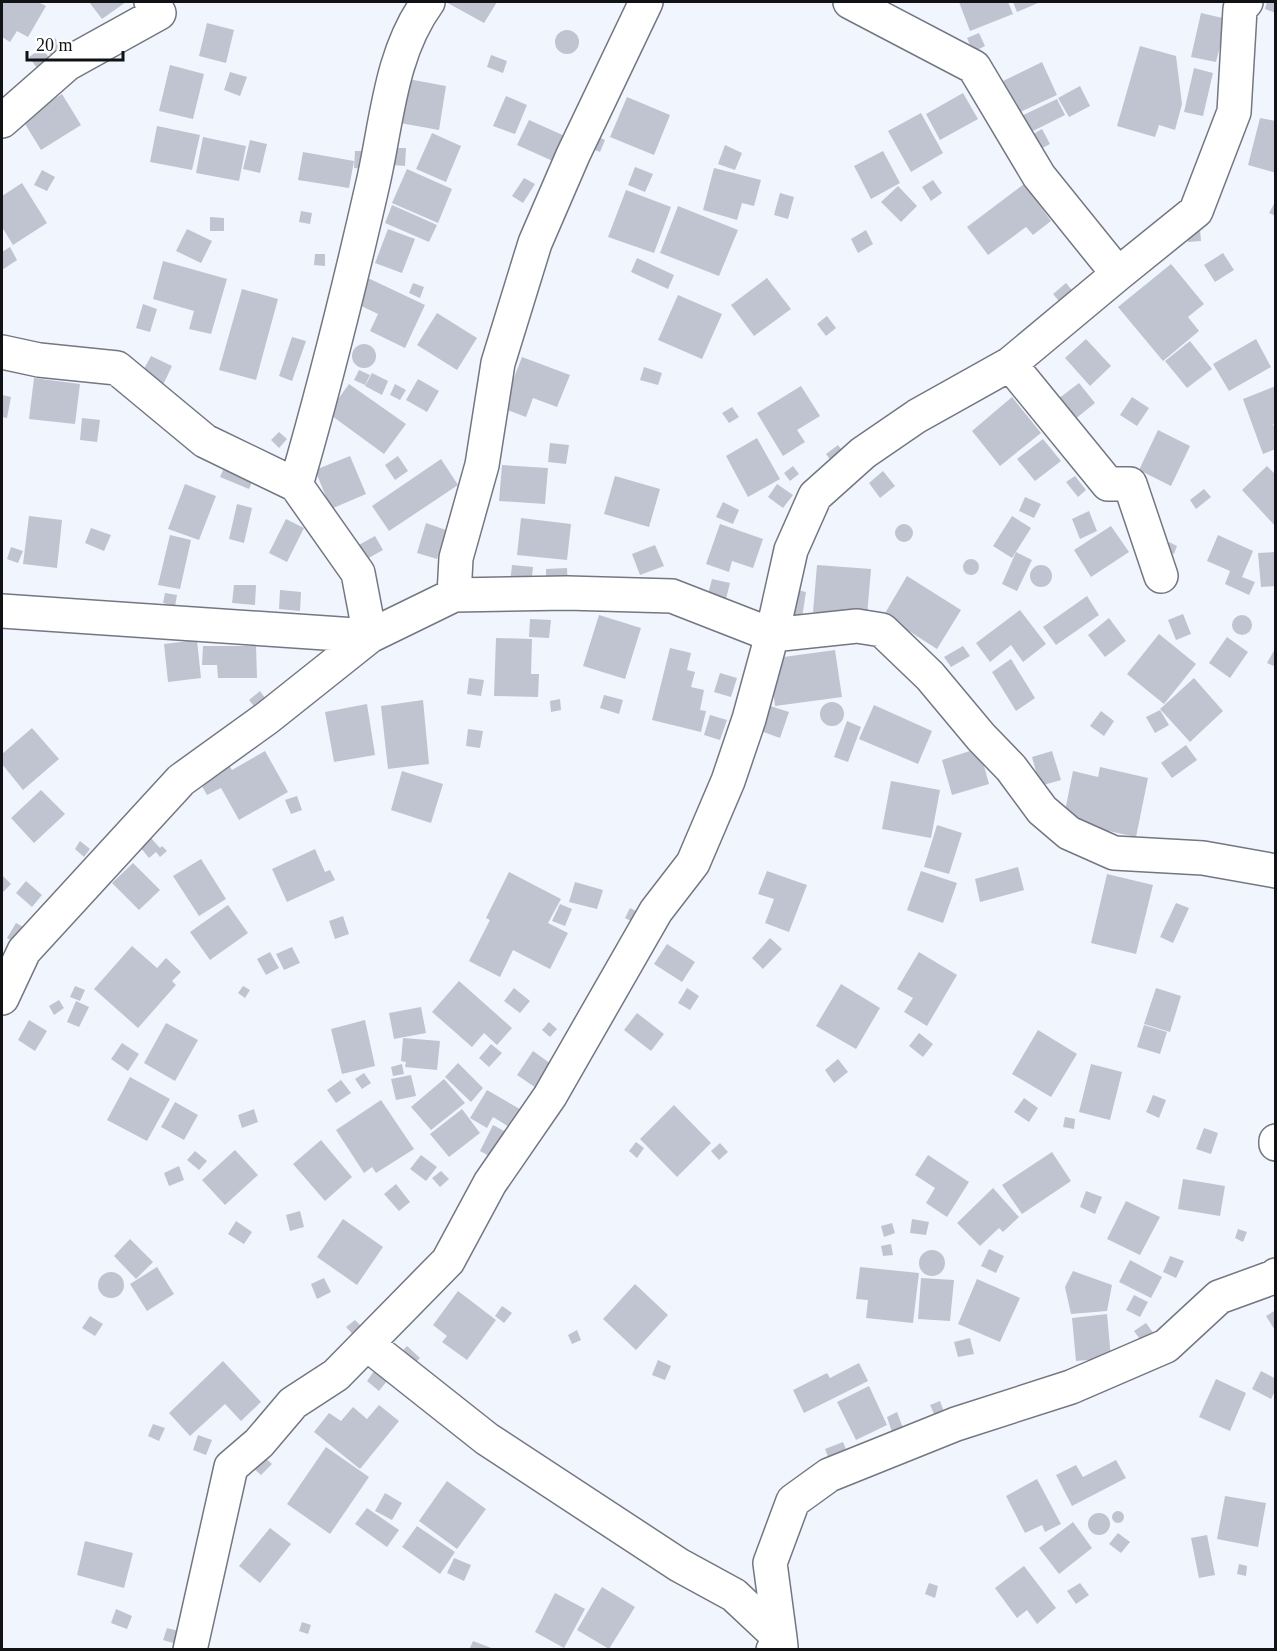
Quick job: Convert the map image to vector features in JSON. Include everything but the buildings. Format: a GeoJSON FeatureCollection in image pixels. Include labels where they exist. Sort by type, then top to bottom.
{"type":"FeatureCollection","features":[{"type":"Feature","properties":{"kind":"street"},"geometry":{"type":"LineString","coordinates":[[2,121],[67,64],[159,13],[151,2]]}},
{"type":"Feature","properties":{"kind":"street"},"geometry":{"type":"LineString","coordinates":[[296,484],[343,312],[374,181],[395,70],[417,17],[428,2]]}},
{"type":"Feature","properties":{"kind":"street"},"geometry":{"type":"LineString","coordinates":[[454,595],[456,558],[482,465],[498,363],[535,243],[573,154],[646,2]]}},
{"type":"Feature","properties":{"kind":"street"},"geometry":{"type":"LineString","coordinates":[[850,2],[974,67],[1039,176],[1118,274]]}},
{"type":"Feature","properties":{"kind":"street"},"geometry":{"type":"LineString","coordinates":[[190,1650],[231,1467],[259,1443],[293,1403],[336,1375],[448,1262],[489,1183],[550,1096],[656,911],[693,863],[728,781],[749,719],[772,635],[791,550],[815,496],[863,453],[917,416],[1010,364],[1196,211],[1234,111],[1240,9],[1246,2]]}},
{"type":"Feature","properties":{"kind":"street"},"geometry":{"type":"LineString","coordinates":[[2,352],[39,360],[117,368],[206,441],[296,484],[358,573],[370,636]]}},
{"type":"Feature","properties":{"kind":"street"},"geometry":{"type":"LineString","coordinates":[[1010,364],[1108,484],[1130,484],[1161,576]]}},
{"type":"Feature","properties":{"kind":"street"},"geometry":{"type":"LineString","coordinates":[[2,998],[24,951],[181,780],[267,718],[370,636],[454,595],[567,593],[672,596],[772,635],[857,626],[882,630],[930,676],[981,737],[1011,768],[1042,810],[1069,833],[1114,853],[1203,858],[1275,871]]}},
{"type":"Feature","properties":{"kind":"street"},"geometry":{"type":"LineString","coordinates":[[2,611],[370,636]]}},
{"type":"Feature","properties":{"kind":"street"},"geometry":{"type":"LineString","coordinates":[[778,1646],[770,1563],[793,1501],[829,1475],[956,1424],[1071,1387],[1166,1346],[1219,1297],[1275,1275]]}},
{"type":"Feature","properties":{"kind":"street"},"geometry":{"type":"LineString","coordinates":[[367,1344],[487,1438],[680,1565],[734,1595],[778,1646]]}}]}
